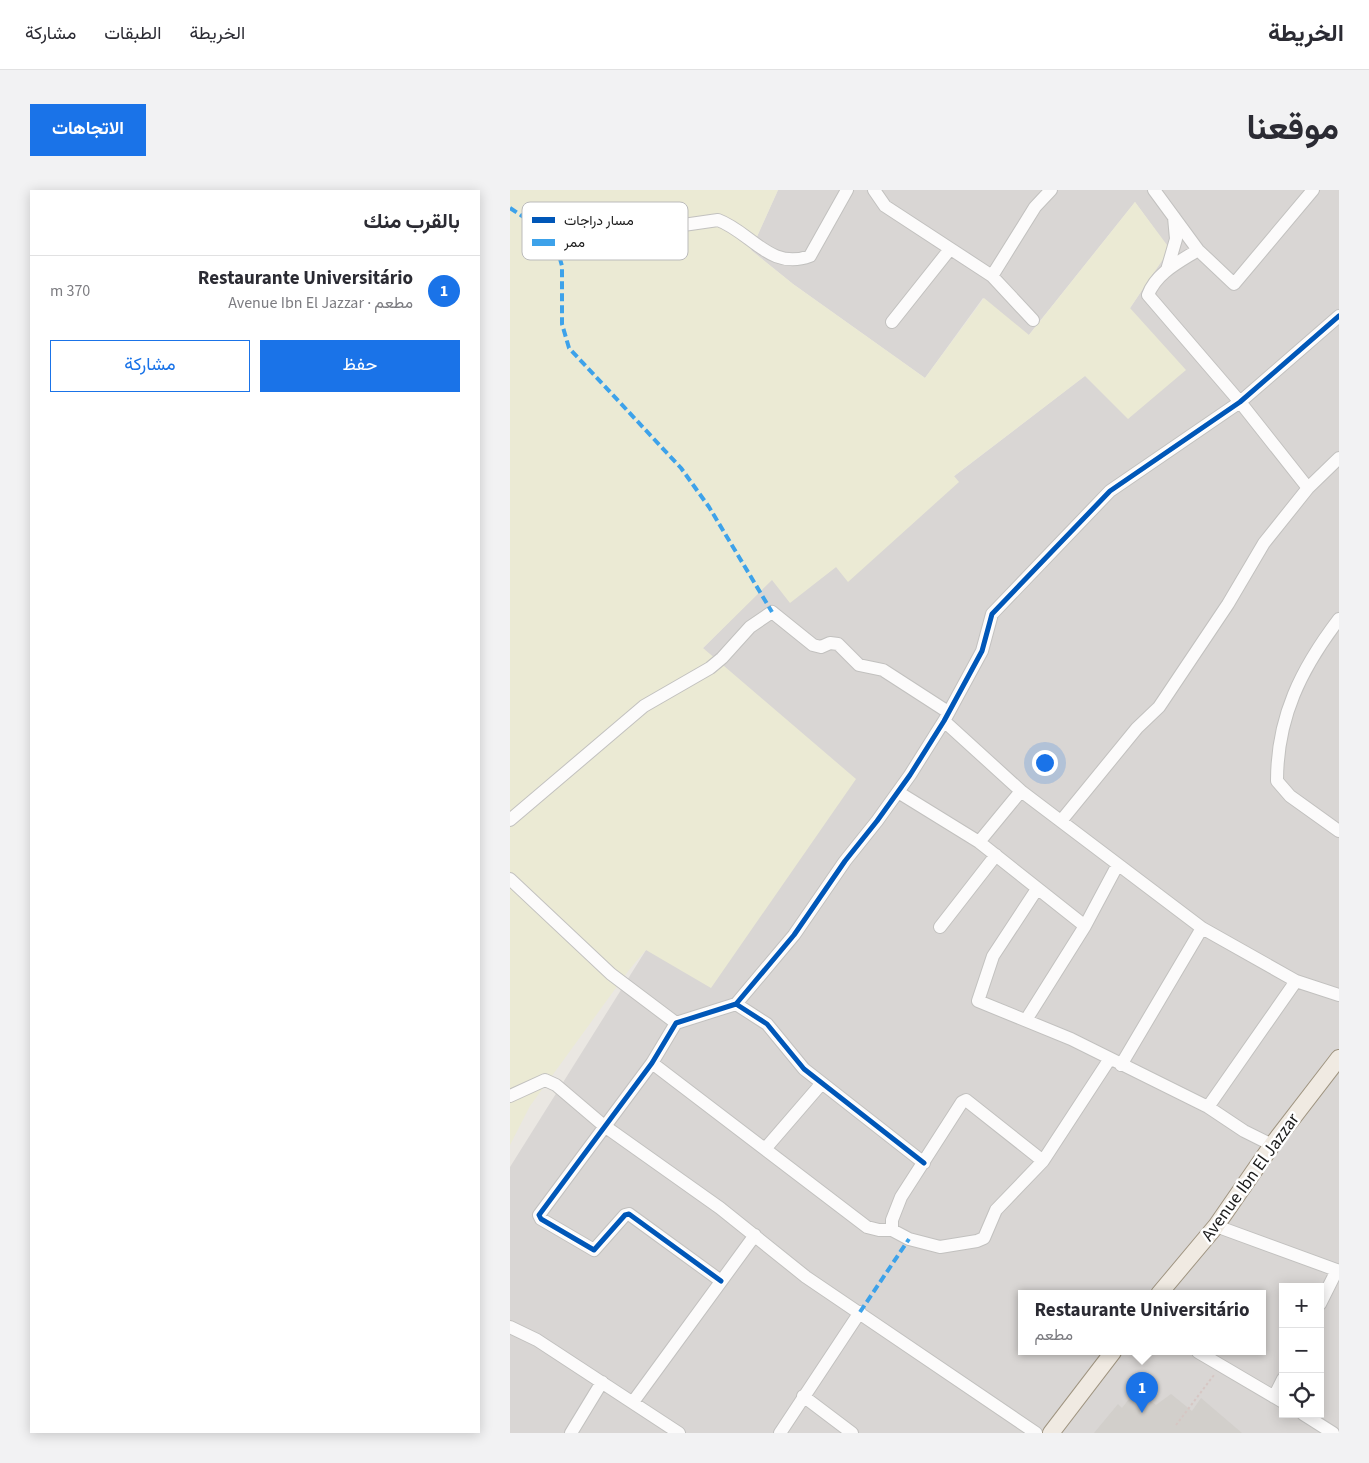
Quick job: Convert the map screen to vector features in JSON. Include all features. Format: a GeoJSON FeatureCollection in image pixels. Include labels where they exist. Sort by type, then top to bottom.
{"type":"FeatureCollection","features":[{"type":"Feature","properties":{"kind":"main road","name":"Avenue Ibn El Jazzar"},"geometry":{"type":"LineString","coordinates":[[1162,1290],[1216,1226],[1272,1145],[1339,1058]]}},
{"type":"Feature","properties":{"kind":"main road"},"geometry":{"type":"LineString","coordinates":[[1051,1433],[1111,1355]]}},
{"type":"Feature","properties":{"kind":"street"},"geometry":{"type":"LineString","coordinates":[[688,224],[718,220],[733,225],[760,249],[780,258],[798,261],[810,256],[847,190]]}},
{"type":"Feature","properties":{"kind":"street"},"geometry":{"type":"LineString","coordinates":[[874,190],[885,206],[992,276],[1033,320]]}},
{"type":"Feature","properties":{"kind":"street"},"geometry":{"type":"LineString","coordinates":[[992,276],[1035,207],[1051,190]]}},
{"type":"Feature","properties":{"kind":"street"},"geometry":{"type":"LineString","coordinates":[[1154,190],[1198,250],[1234,284],[1313,190]]}},
{"type":"Feature","properties":{"kind":"street"},"geometry":{"type":"LineString","coordinates":[[1167,270],[1176,239],[1174,217]]}},
{"type":"Feature","properties":{"kind":"street"},"geometry":{"type":"LineString","coordinates":[[892,322],[950,248]]}},
{"type":"Feature","properties":{"kind":"street"},"geometry":{"type":"LineString","coordinates":[[1198,250],[1167,270],[1151,287],[1148,295],[1240,402],[1308,488]]}},
{"type":"Feature","properties":{"kind":"street"},"geometry":{"type":"LineString","coordinates":[[721,1281],[629,1214],[625,1215],[594,1250],[541,1219],[539,1212],[652,1063],[676,1023],[736,1004],[794,935],[845,861],[898,792],[946,717],[982,651],[992,614],[1110,491],[1240,402],[1339,316]]}},
{"type":"Feature","properties":{"kind":"street"},"geometry":{"type":"LineString","coordinates":[[1061,821],[1137,728],[1159,707],[1228,604],[1264,543],[1308,488],[1339,458]]}},
{"type":"Feature","properties":{"kind":"street"},"geometry":{"type":"LineString","coordinates":[[510,820],[644,706],[710,668],[722,658],[750,627],[772,612],[813,645],[821,647],[830,643],[838,644],[860,665],[883,670],[946,717],[1021,791],[1117,866],[1202,928],[1296,981],[1339,996]]}},
{"type":"Feature","properties":{"kind":"street"},"geometry":{"type":"LineString","coordinates":[[1339,619],[1295,687],[1277,755],[1276,781],[1290,796],[1339,831]]}},
{"type":"Feature","properties":{"kind":"street"},"geometry":{"type":"LineString","coordinates":[[979,842],[1021,791]]}},
{"type":"Feature","properties":{"kind":"street"},"geometry":{"type":"LineString","coordinates":[[898,792],[979,842],[1085,926]]}},
{"type":"Feature","properties":{"kind":"street"},"geometry":{"type":"LineString","coordinates":[[940,927],[996,855]]}},
{"type":"Feature","properties":{"kind":"street"},"geometry":{"type":"LineString","coordinates":[[1026,1020],[1085,926],[1117,866]]}},
{"type":"Feature","properties":{"kind":"street"},"geometry":{"type":"LineString","coordinates":[[510,879],[611,974],[676,1023]]}},
{"type":"Feature","properties":{"kind":"street"},"geometry":{"type":"LineString","coordinates":[[1037,889],[993,956],[978,999],[980,1003],[1071,1039],[1208,1107],[1244,1131],[1272,1145]]}},
{"type":"Feature","properties":{"kind":"street"},"geometry":{"type":"LineString","coordinates":[[652,1063],[867,1227],[879,1230],[892,1230],[909,1238],[940,1247],[980,1240],[984,1238],[996,1210],[1043,1161],[1115,1062],[1202,928]]}},
{"type":"Feature","properties":{"kind":"street"},"geometry":{"type":"LineString","coordinates":[[1208,1107],[1296,981]]}},
{"type":"Feature","properties":{"kind":"street"},"geometry":{"type":"LineString","coordinates":[[736,1004],[767,1024],[804,1069],[924,1163]]}},
{"type":"Feature","properties":{"kind":"street"},"geometry":{"type":"LineString","coordinates":[[510,1096],[524,1087],[545,1080],[556,1086],[603,1126],[755,1234],[806,1277],[1036,1433]]}},
{"type":"Feature","properties":{"kind":"street"},"geometry":{"type":"LineString","coordinates":[[765,1149],[822,1083]]}},
{"type":"Feature","properties":{"kind":"street"},"geometry":{"type":"LineString","coordinates":[[892,1230],[892,1220],[901,1197],[924,1163],[958,1104],[966,1100],[1043,1161]]}},
{"type":"Feature","properties":{"kind":"street"},"geometry":{"type":"LineString","coordinates":[[1216,1226],[1338,1271],[1324,1297]]}},
{"type":"Feature","properties":{"kind":"street"},"geometry":{"type":"LineString","coordinates":[[633,1402],[755,1234]]}},
{"type":"Feature","properties":{"kind":"street"},"geometry":{"type":"LineString","coordinates":[[780,1433],[860,1312]]}},
{"type":"Feature","properties":{"kind":"street"},"geometry":{"type":"LineString","coordinates":[[510,1327],[537,1340],[679,1433]]}},
{"type":"Feature","properties":{"kind":"street"},"geometry":{"type":"LineString","coordinates":[[1203,1355],[1278,1399]]}},
{"type":"Feature","properties":{"kind":"street"},"geometry":{"type":"LineString","coordinates":[[570,1433],[602,1382]]}},
{"type":"Feature","properties":{"kind":"street"},"geometry":{"type":"LineString","coordinates":[[803,1396],[852,1433]]}},
{"type":"Feature","properties":{"kind":"street"},"geometry":{"type":"LineString","coordinates":[[1309,1418],[1333,1433]]}},
{"type":"Feature","properties":{"kind":"path"},"geometry":{"type":"LineString","coordinates":[[1176,1425],[1221,1366]]}},
{"type":"Feature","properties":{"kind":"shaded area"},"geometry":{"type":"Polygon","coordinates":[[[778,190],[1339,190],[1339,1433],[510,1433],[510,1167],[646,950],[703,648],[772,579],[790,602],[1086,375],[1169,249],[1135,202],[1028,336],[983,298],[925,378],[793,284],[751,250],[778,190]]]}},
{"type":"Feature","properties":{"kind":"green space"},"geometry":{"type":"Polygon","coordinates":[[[510,190],[778,190],[751,250],[793,284],[925,378],[984,298],[1029,335],[1135,202],[1170,249],[1130,308],[1186,370],[1128,419],[1085,376],[954,476],[959,482],[848,582],[836,567],[790,603],[772,580],[703,648],[856,779],[711,988],[646,950],[629,970],[530,1106],[510,1145],[510,190]]]}},
{"type":"Feature","properties":{"kind":"building"},"geometry":{"type":"Polygon","coordinates":[[[1136,1390],[1156,1405],[1171,1394],[1192,1411],[1201,1398],[1242,1433],[1094,1433],[1118,1404],[1122,1408],[1136,1390]]]}},
{"type":"Feature","properties":{"kind":"marked path"},"geometry":{"type":"LineString","coordinates":[[510,208],[522,216]]}},
{"type":"Feature","properties":{"kind":"marked path"},"geometry":{"type":"LineString","coordinates":[[560,260],[562,266],[562,324],[569,348],[681,468],[709,507],[772,612]]}},
{"type":"Feature","properties":{"kind":"marked path"},"geometry":{"type":"LineString","coordinates":[[860,1312],[909,1239]]}},
{"type":"Feature","properties":{"kind":"cycle path"},"geometry":{"type":"LineString","coordinates":[[736,1004],[794,935],[845,861],[910,775],[944,721],[982,651],[992,614],[1110,491],[1240,402],[1339,316]]}},
{"type":"Feature","properties":{"kind":"cycle path"},"geometry":{"type":"LineString","coordinates":[[721,1281],[629,1214],[625,1215],[594,1250],[541,1219],[539,1215],[652,1063],[676,1023],[736,1004],[767,1024],[804,1069],[924,1163]]}},
{"type":"Feature","properties":{"kind":"place","name":"Restaurante Universitário"},"geometry":{"type":"Point","coordinates":[1142,1413]}}]}
